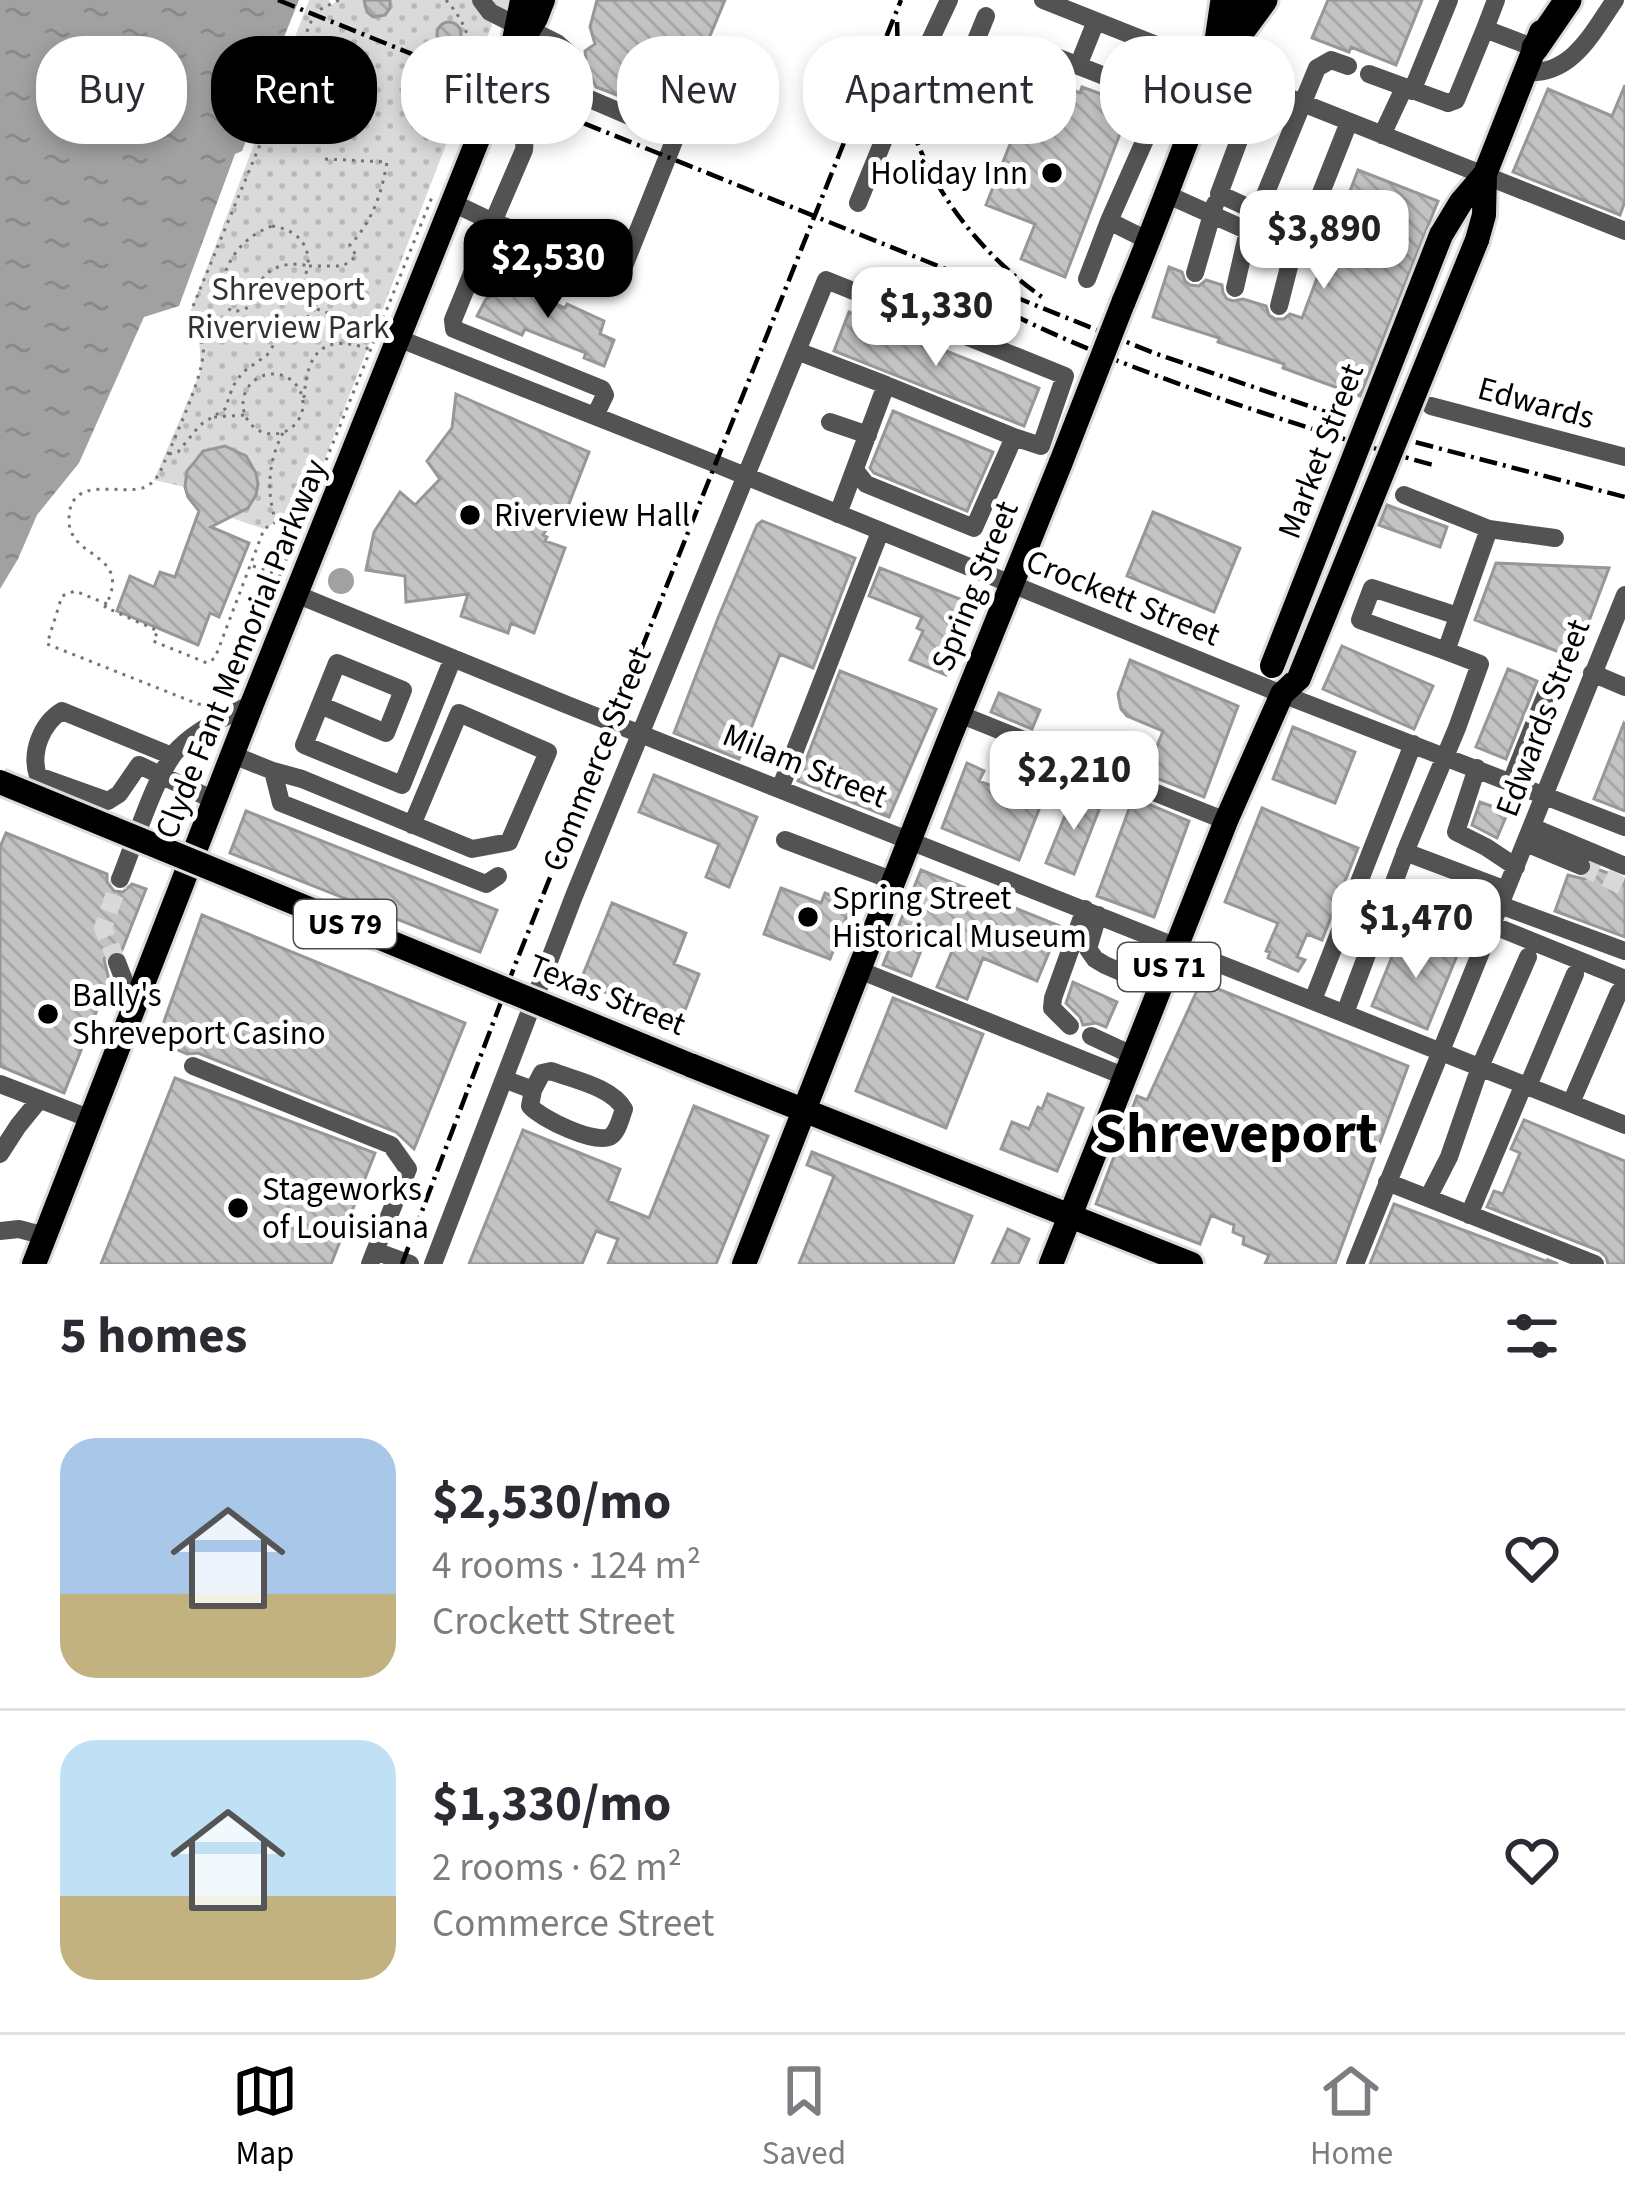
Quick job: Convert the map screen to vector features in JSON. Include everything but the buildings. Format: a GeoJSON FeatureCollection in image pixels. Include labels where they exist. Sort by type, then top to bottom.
{"type":"FeatureCollection","features":[{"type":"Feature","properties":{"kind":"highway"},"geometry":{"type":"LineString","coordinates":[[1219,36],[1224,0]]}},
{"type":"Feature","properties":{"kind":"highway"},"geometry":{"type":"LineString","coordinates":[[1238,36],[1264,0]]}},
{"type":"Feature","properties":{"kind":"highway"},"geometry":{"type":"LineString","coordinates":[[1542,29],[1568,0]]}},
{"type":"Feature","properties":{"kind":"main road","name":"Clyde Fant Memorial Parkway"},"geometry":{"type":"LineString","coordinates":[[518,36],[543,0]]}},
{"type":"Feature","properties":{"kind":"main road","name":"Spring Street"},"geometry":{"type":"LineString","coordinates":[[1228,36],[1243,0]]}},
{"type":"Feature","properties":{"kind":"main road","name":"Market Street"},"geometry":{"type":"LineString","coordinates":[[1051,1264],[1226,820],[1290,687],[1477,240],[1484,215],[1485,175],[1542,29]]}},
{"type":"Feature","properties":{"kind":"main road","name":"Clyde Fant Memorial Parkway"},"geometry":{"type":"LineString","coordinates":[[34,1264],[298,595],[388,335],[443,200],[472,144]]}},
{"type":"Feature","properties":{"kind":"main road","name":"Spring Street"},"geometry":{"type":"LineString","coordinates":[[744,1264],[1186,144]]}},
{"type":"Feature","properties":{"kind":"main road","name":"Market Street"},"geometry":{"type":"LineString","coordinates":[[1290,687],[1272,666],[1441,235],[1485,175]]}},
{"type":"Feature","properties":{"kind":"main road","name":"Texas Street"},"geometry":{"type":"LineString","coordinates":[[0,782],[1191,1264]]}},
{"type":"Feature","properties":{"kind":"street"},"geometry":{"type":"LineString","coordinates":[[482,0],[511,36]]}},
{"type":"Feature","properties":{"kind":"street"},"geometry":{"type":"LineString","coordinates":[[858,203],[949,0]]}},
{"type":"Feature","properties":{"kind":"street"},"geometry":{"type":"LineString","coordinates":[[1043,0],[1134,36]]}},
{"type":"Feature","properties":{"kind":"street"},"geometry":{"type":"LineString","coordinates":[[1382,135],[1449,0]]}},
{"type":"Feature","properties":{"kind":"street"},"geometry":{"type":"LineString","coordinates":[[1369,74],[1440,103],[1456,100],[1496,0]]}},
{"type":"Feature","properties":{"kind":"street"},"geometry":{"type":"LineString","coordinates":[[1485,28],[1542,29],[1538,73],[1565,64],[1578,53],[1616,0]]}},
{"type":"Feature","properties":{"kind":"street"},"geometry":{"type":"LineString","coordinates":[[986,16],[951,102],[966,124],[994,131],[1028,46],[1100,74]]}},
{"type":"Feature","properties":{"kind":"street"},"geometry":{"type":"LineString","coordinates":[[1078,65],[1096,21]]}},
{"type":"Feature","properties":{"kind":"street"},"geometry":{"type":"LineString","coordinates":[[1168,194],[1258,212],[1320,64],[1331,60],[1348,66]]}},
{"type":"Feature","properties":{"kind":"street"},"geometry":{"type":"LineString","coordinates":[[443,200],[622,271],[676,136],[593,95]]}},
{"type":"Feature","properties":{"kind":"street"},"geometry":{"type":"LineString","coordinates":[[1295,101],[1623,225]]}},
{"type":"Feature","properties":{"kind":"street"},"geometry":{"type":"LineString","coordinates":[[1302,241],[1349,122]]}},
{"type":"Feature","properties":{"kind":"street"},"geometry":{"type":"LineString","coordinates":[[525,144],[453,320],[454,329],[602,389],[605,394],[596,416]]}},
{"type":"Feature","properties":{"kind":"street"},"geometry":{"type":"LineString","coordinates":[[1087,280],[1135,144]]}},
{"type":"Feature","properties":{"kind":"street"},"geometry":{"type":"LineString","coordinates":[[1195,273],[1237,144]]}},
{"type":"Feature","properties":{"kind":"street"},"geometry":{"type":"LineString","coordinates":[[1215,204],[1248,231],[1293,251],[1279,306]]}},
{"type":"Feature","properties":{"kind":"street"},"geometry":{"type":"LineString","coordinates":[[1109,221],[1149,242]]}},
{"type":"Feature","properties":{"kind":"street"},"geometry":{"type":"LineString","coordinates":[[1234,288],[1248,231]]}},
{"type":"Feature","properties":{"kind":"street","name":"Commerce Street"},"geometry":{"type":"LineString","coordinates":[[433,1264],[574,896],[826,280],[1065,376],[1041,446],[1013,437]]}},
{"type":"Feature","properties":{"kind":"street","name":"Crockett Street"},"geometry":{"type":"LineString","coordinates":[[388,335],[1011,586],[1290,687],[1413,745],[1625,827]]}},
{"type":"Feature","properties":{"kind":"street"},"geometry":{"type":"LineString","coordinates":[[797,350],[1013,437],[974,528],[866,484],[855,470]]}},
{"type":"Feature","properties":{"kind":"street"},"geometry":{"type":"LineString","coordinates":[[838,514],[886,385]]}},
{"type":"Feature","properties":{"kind":"street","name":"Edwards"},"geometry":{"type":"LineString","coordinates":[[1431,406],[1625,457]]}},
{"type":"Feature","properties":{"kind":"street"},"geometry":{"type":"LineString","coordinates":[[830,422],[868,435]]}},
{"type":"Feature","properties":{"kind":"street"},"geometry":{"type":"LineString","coordinates":[[1404,495],[1489,529],[1555,538]]}},
{"type":"Feature","properties":{"kind":"street"},"geometry":{"type":"LineString","coordinates":[[1446,652],[1489,529]]}},
{"type":"Feature","properties":{"kind":"street"},"geometry":{"type":"LineString","coordinates":[[780,789],[880,532]]}},
{"type":"Feature","properties":{"kind":"street"},"geometry":{"type":"LineString","coordinates":[[1345,1013],[1480,664],[1360,620],[1372,588],[1458,616]]}},
{"type":"Feature","properties":{"kind":"street","name":"Milam Street"},"geometry":{"type":"LineString","coordinates":[[298,595],[1625,1125]]}},
{"type":"Feature","properties":{"kind":"street","name":"Edwards Street"},"geometry":{"type":"LineString","coordinates":[[1355,1264],[1625,595]]}},
{"type":"Feature","properties":{"kind":"street"},"geometry":{"type":"LineString","coordinates":[[320,705],[386,733],[403,690],[337,663],[320,705],[304,745],[402,785],[453,658]]}},
{"type":"Feature","properties":{"kind":"street"},"geometry":{"type":"LineString","coordinates":[[1592,673],[1625,687]]}},
{"type":"Feature","properties":{"kind":"street"},"geometry":{"type":"LineString","coordinates":[[1511,782],[1553,677]]}},
{"type":"Feature","properties":{"kind":"street"},"geometry":{"type":"LineString","coordinates":[[120,879],[172,756],[193,736],[253,704]]}},
{"type":"Feature","properties":{"kind":"street"},"geometry":{"type":"LineString","coordinates":[[172,756],[62,711],[47,720],[33,762],[38,776],[108,801],[119,794],[139,765],[216,801]]}},
{"type":"Feature","properties":{"kind":"street"},"geometry":{"type":"LineString","coordinates":[[233,754],[472,849],[508,842],[548,752],[459,713],[412,825]]}},
{"type":"Feature","properties":{"kind":"street"},"geometry":{"type":"LineString","coordinates":[[959,714],[1226,820]]}},
{"type":"Feature","properties":{"kind":"street"},"geometry":{"type":"LineString","coordinates":[[1313,1000],[1413,745]]}},
{"type":"Feature","properties":{"kind":"street"},"geometry":{"type":"LineString","coordinates":[[1477,769],[1456,832],[1516,867]]}},
{"type":"Feature","properties":{"kind":"street"},"geometry":{"type":"LineString","coordinates":[[273,771],[281,802],[486,884],[498,876]]}},
{"type":"Feature","properties":{"kind":"street"},"geometry":{"type":"LineString","coordinates":[[1529,835],[1581,866]]}},
{"type":"Feature","properties":{"kind":"street"},"geometry":{"type":"LineString","coordinates":[[1529,835],[1625,866]]}},
{"type":"Feature","properties":{"kind":"street"},"geometry":{"type":"LineString","coordinates":[[785,840],[894,881]]}},
{"type":"Feature","properties":{"kind":"street"},"geometry":{"type":"LineString","coordinates":[[1405,852],[1625,951]]}},
{"type":"Feature","properties":{"kind":"street"},"geometry":{"type":"LineString","coordinates":[[1387,898],[1489,932],[1622,986],[1571,1103]]}},
{"type":"Feature","properties":{"kind":"street"},"geometry":{"type":"LineString","coordinates":[[1092,912],[1088,949],[1095,959],[1160,989]]}},
{"type":"Feature","properties":{"kind":"street"},"geometry":{"type":"LineString","coordinates":[[1070,1026],[1052,1008],[1053,998],[1092,912]]}},
{"type":"Feature","properties":{"kind":"street"},"geometry":{"type":"LineString","coordinates":[[1428,1198],[1528,957]]}},
{"type":"Feature","properties":{"kind":"street"},"geometry":{"type":"LineString","coordinates":[[117,962],[134,1007]]}},
{"type":"Feature","properties":{"kind":"street"},"geometry":{"type":"LineString","coordinates":[[859,970],[1130,1066]]}},
{"type":"Feature","properties":{"kind":"street"},"geometry":{"type":"LineString","coordinates":[[1469,1215],[1575,974]]}},
{"type":"Feature","properties":{"kind":"street"},"geometry":{"type":"LineString","coordinates":[[1090,1036],[1130,1066]]}},
{"type":"Feature","properties":{"kind":"street"},"geometry":{"type":"LineString","coordinates":[[194,1066],[391,1145],[408,1169],[373,1257],[410,1264]]}},
{"type":"Feature","properties":{"kind":"street"},"geometry":{"type":"LineString","coordinates":[[551,1071],[608,1093],[624,1109],[615,1133],[607,1139],[593,1138],[537,1114],[530,1106],[533,1090],[542,1073],[551,1071]]}},
{"type":"Feature","properties":{"kind":"street"},"geometry":{"type":"LineString","coordinates":[[504,1079],[533,1090]]}},
{"type":"Feature","properties":{"kind":"street"},"geometry":{"type":"LineString","coordinates":[[0,1084],[91,1119]]}},
{"type":"Feature","properties":{"kind":"street"},"geometry":{"type":"LineString","coordinates":[[0,1154],[40,1100]]}},
{"type":"Feature","properties":{"kind":"street"},"geometry":{"type":"LineString","coordinates":[[1388,1182],[1595,1264]]}},
{"type":"Feature","properties":{"kind":"street"},"geometry":{"type":"LineString","coordinates":[[0,1231],[19,1229],[45,1235]]}},
{"type":"Feature","properties":{"kind":"path"},"geometry":{"type":"LineString","coordinates":[[308,503],[264,529],[214,658],[207,663],[153,641],[158,631],[105,607],[112,586],[106,562],[80,545],[69,527],[77,498],[95,488],[150,486],[159,475],[201,370],[204,349],[199,335],[185,323],[315,12],[339,0]]}},
{"type":"Feature","properties":{"kind":"path"},"geometry":{"type":"LineString","coordinates":[[446,0],[470,36]]}},
{"type":"Feature","properties":{"kind":"path"},"geometry":{"type":"LineString","coordinates":[[316,308],[314,292],[304,281],[308,266],[310,260],[301,238],[272,226],[254,233],[236,250],[219,295],[234,312],[256,302],[264,277],[280,266],[296,263],[308,266],[343,266],[356,256],[347,248],[377,204],[387,162],[325,159]]}},
{"type":"Feature","properties":{"kind":"path"},"geometry":{"type":"LineString","coordinates":[[107,604],[68,592],[62,596],[46,644],[199,704],[212,703],[226,710],[369,349],[388,335],[443,200]]}},
{"type":"Feature","properties":{"kind":"path"},"geometry":{"type":"LineString","coordinates":[[167,453],[178,452],[190,434],[225,409],[233,386],[267,355],[284,322],[303,322],[316,308]]}},
{"type":"Feature","properties":{"kind":"path"},"geometry":{"type":"LineString","coordinates":[[316,308],[388,335]]}},
{"type":"Feature","properties":{"kind":"path"},"geometry":{"type":"LineString","coordinates":[[276,522],[270,503],[274,449],[301,417],[305,376],[314,356],[328,345],[348,342],[369,349]]}},
{"type":"Feature","properties":{"kind":"path"},"geometry":{"type":"LineString","coordinates":[[283,433],[254,428],[243,405],[249,386],[266,375],[286,376],[304,400]]}},
{"type":"Feature","properties":{"kind":"path"},"geometry":{"type":"LineString","coordinates":[[212,417],[245,415]]}},
{"type":"Feature","properties":{"kind":"path"},"geometry":{"type":"LineString","coordinates":[[250,565],[279,576]]}},
{"type":"Feature","properties":{"kind":"path"},"geometry":{"type":"LineString","coordinates":[[1095,578],[1105,589],[1150,606],[1145,620]]}},
{"type":"Feature","properties":{"kind":"green space","name":"Shreveport Riverview Park"},"geometry":{"type":"Polygon","coordinates":[[[309,0],[329,0],[331,5],[339,0],[481,0],[490,11],[494,0],[509,0],[505,19],[491,13],[488,36],[401,36],[401,144],[446,144],[308,503],[264,529],[232,518],[248,507],[256,490],[256,473],[239,451],[211,448],[198,455],[185,487],[154,480],[201,370],[199,335],[186,323],[254,144],[377,144],[377,36],[295,36],[309,0]]]}},
{"type":"Feature","properties":{"kind":"water"},"geometry":{"type":"Polygon","coordinates":[[[0,0],[299,0],[284,36],[211,36],[211,144],[245,144],[235,154],[179,306],[144,317],[79,463],[37,515],[0,589],[0,0]]]}},
{"type":"Feature","properties":{"kind":"water"},"geometry":{"type":"Polygon","coordinates":[[[341,568],[354,581],[341,594],[328,581],[341,568]]]}},
{"type":"Feature","properties":{"kind":"tunnel"},"geometry":{"type":"LineString","coordinates":[[1581,866],[1625,887]]}},
{"type":"Feature","properties":{"kind":"tunnel"},"geometry":{"type":"LineString","coordinates":[[117,962],[103,928],[120,879]]}},
{"type":"Feature","properties":{"kind":"railway"},"geometry":{"type":"LineString","coordinates":[[278,0],[1154,353],[1411,441],[1625,497]]}},
{"type":"Feature","properties":{"kind":"railway"},"geometry":{"type":"LineString","coordinates":[[402,1264],[515,965],[901,0]]}},
{"type":"Feature","properties":{"kind":"railway"},"geometry":{"type":"LineString","coordinates":[[897,22],[903,96],[922,155],[973,234],[1042,297]]}},
{"type":"Feature","properties":{"kind":"railway"},"geometry":{"type":"LineString","coordinates":[[982,299],[1171,381],[1437,466]]}},
{"type":"Feature","properties":{"kind":"place","name":"Holiday Inn"},"geometry":{"type":"Point","coordinates":[1052,173]}},
{"type":"Feature","properties":{"kind":"place","name":"Riverview Hall"},"geometry":{"type":"Point","coordinates":[470,515]}},
{"type":"Feature","properties":{"kind":"place","name":"Spring Street Historical Museum"},"geometry":{"type":"Point","coordinates":[808,917]}},
{"type":"Feature","properties":{"kind":"place","name":"Bally's Shreveport Casino"},"geometry":{"type":"Point","coordinates":[48,1014]}},
{"type":"Feature","properties":{"kind":"place","name":"Stageworks of Louisiana"},"geometry":{"type":"Point","coordinates":[238,1208]}},
{"type":"Feature","properties":{"kind":"district","name":"Shreveport"},"geometry":{"type":"Point","coordinates":[1236,1134]}}]}
